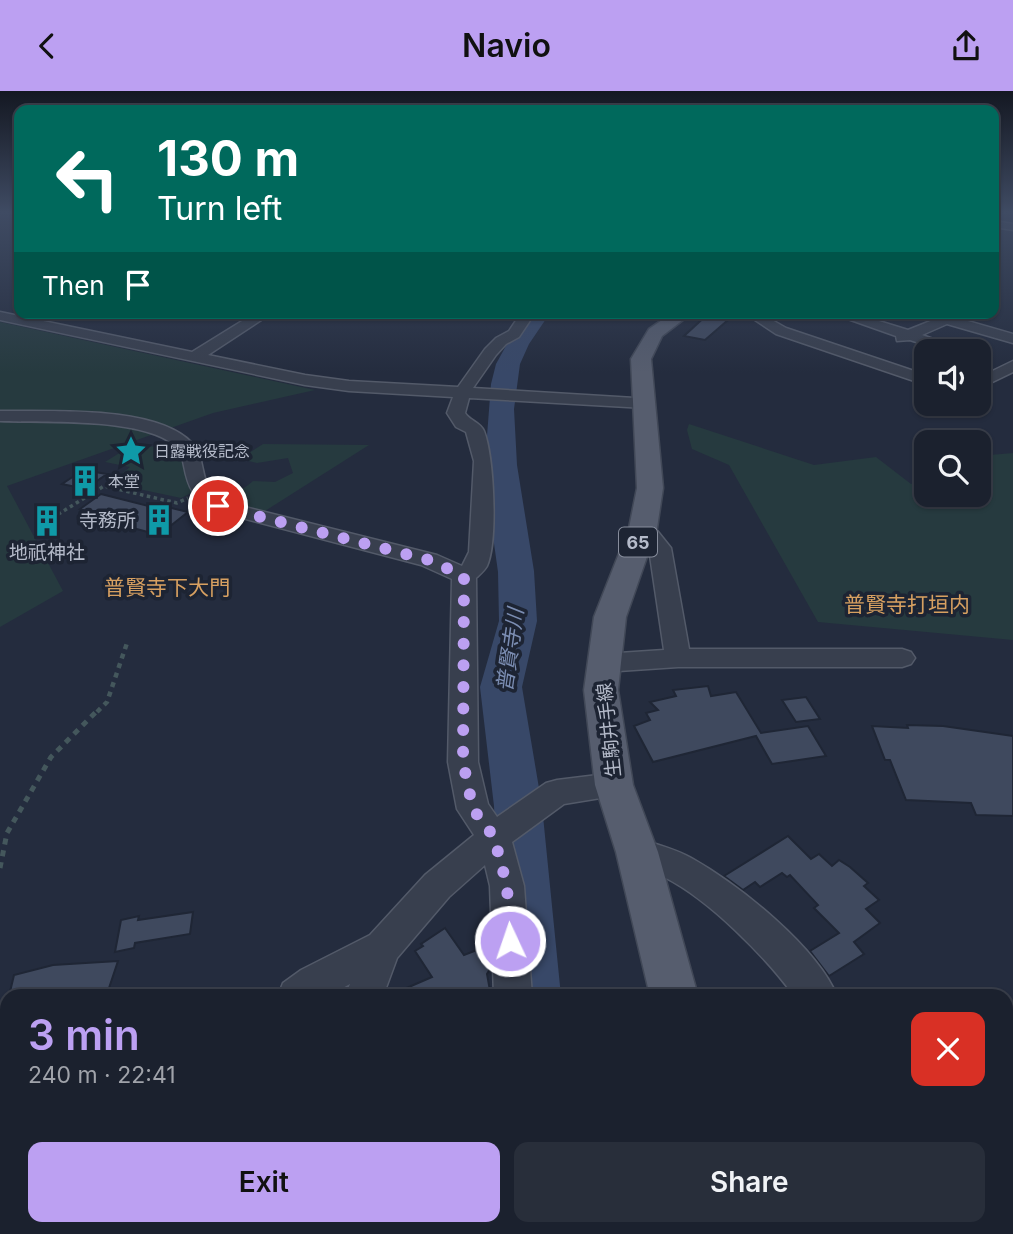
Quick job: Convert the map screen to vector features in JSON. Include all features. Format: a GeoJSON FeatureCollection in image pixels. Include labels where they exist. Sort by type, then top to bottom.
{"type":"FeatureCollection","features":[{"type":"Feature","properties":{"kind":"main road","name":"生駒井手線"},"geometry":{"type":"LineString","coordinates":[[672,989],[637,852],[614,785],[601,690],[610,617],[643,528],[650,488],[640,359],[655,333],[675,319]]}},
{"type":"Feature","properties":{"kind":"street"},"geometry":{"type":"LineString","coordinates":[[15,319],[197,355],[305,380],[349,386],[645,403]]}},
{"type":"Feature","properties":{"kind":"street"},"geometry":{"type":"LineString","coordinates":[[197,355],[255,319]]}},
{"type":"Feature","properties":{"kind":"street"},"geometry":{"type":"LineString","coordinates":[[464,576],[475,567],[480,552],[483,461],[474,429],[462,423],[456,413],[490,352],[501,341],[514,334],[524,319]]}},
{"type":"Feature","properties":{"kind":"street"},"geometry":{"type":"LineString","coordinates":[[762,319],[776,328],[914,376]]}},
{"type":"Feature","properties":{"kind":"street"},"geometry":{"type":"LineString","coordinates":[[857,319],[922,339]]}},
{"type":"Feature","properties":{"kind":"street"},"geometry":{"type":"LineString","coordinates":[[944,319],[1013,339]]}},
{"type":"Feature","properties":{"kind":"street"},"geometry":{"type":"LineString","coordinates":[[859,357],[947,320]]}},
{"type":"Feature","properties":{"kind":"street"},"geometry":{"type":"LineString","coordinates":[[991,361],[1012,366]]}},
{"type":"Feature","properties":{"kind":"street"},"geometry":{"type":"LineString","coordinates":[[991,377],[1012,366]]}},
{"type":"Feature","properties":{"kind":"street"},"geometry":{"type":"LineString","coordinates":[[0,416],[113,419],[149,426],[170,435],[187,448],[202,493],[218,506],[429,560],[464,576]]}},
{"type":"Feature","properties":{"kind":"street"},"geometry":{"type":"LineString","coordinates":[[643,528],[660,548],[678,658]]}},
{"type":"Feature","properties":{"kind":"street"},"geometry":{"type":"LineString","coordinates":[[464,576],[463,762],[473,809],[494,837],[507,886],[513,989]]}},
{"type":"Feature","properties":{"kind":"street"},"geometry":{"type":"LineString","coordinates":[[604,663],[678,658],[902,658]]}},
{"type":"Feature","properties":{"kind":"street"},"geometry":{"type":"LineString","coordinates":[[367,989],[383,947],[437,886],[494,837],[557,792],[614,785]]}},
{"type":"Feature","properties":{"kind":"street"},"geometry":{"type":"LineString","coordinates":[[637,852],[679,868],[718,895],[786,954],[813,989]]}},
{"type":"Feature","properties":{"kind":"street"},"geometry":{"type":"LineString","coordinates":[[306,989],[383,947]]}},
{"type":"Feature","properties":{"kind":"path"},"geometry":{"type":"LineString","coordinates":[[52,518],[104,486],[177,503],[202,493]]}},
{"type":"Feature","properties":{"kind":"path"},"geometry":{"type":"LineString","coordinates":[[0,868],[7,833],[51,757],[107,702],[127,643]]}},
{"type":"Feature","properties":{"kind":"green space"},"geometry":{"type":"Polygon","coordinates":[[[0,322],[315,390],[213,413],[7,486],[63,591],[0,627],[0,322]]]}},
{"type":"Feature","properties":{"kind":"green space"},"geometry":{"type":"Polygon","coordinates":[[[689,424],[814,465],[876,457],[911,484],[914,483],[914,507],[991,507],[991,455],[1013,453],[1013,640],[818,622],[729,465],[692,449],[687,430],[689,424]]]}},
{"type":"Feature","properties":{"kind":"green space"},"geometry":{"type":"Polygon","coordinates":[[[263,444],[369,445],[265,511],[218,502],[253,481],[275,482],[293,473],[288,458],[257,463],[240,459],[263,444]]]}},
{"type":"Feature","properties":{"kind":"green space"},"geometry":{"type":"Polygon","coordinates":[[[129,447],[179,448],[193,492],[181,498],[134,488],[142,480],[120,475],[130,467],[105,462],[129,447]]]}},
{"type":"Feature","properties":{"kind":"building"},"geometry":{"type":"Polygon","coordinates":[[[702,319],[728,320],[705,340],[684,336],[702,319]]]}},
{"type":"Feature","properties":{"kind":"building","name":"本堂"},"geometry":{"type":"Polygon","coordinates":[[[83,470],[107,474],[85,489],[62,484],[83,470]]]}},
{"type":"Feature","properties":{"kind":"building"},"geometry":{"type":"Polygon","coordinates":[[[101,494],[156,508],[159,505],[188,512],[159,535],[129,527],[133,524],[80,509],[101,494]]]}},
{"type":"Feature","properties":{"kind":"building"},"geometry":{"type":"Polygon","coordinates":[[[708,686],[711,696],[736,692],[761,733],[808,726],[826,756],[772,764],[756,736],[653,762],[634,726],[650,720],[646,713],[658,710],[650,702],[676,696],[673,690],[708,686]]]}},
{"type":"Feature","properties":{"kind":"building"},"geometry":{"type":"Polygon","coordinates":[[[806,697],[820,719],[796,722],[782,700],[806,697]]]}},
{"type":"Feature","properties":{"kind":"building"},"geometry":{"type":"Polygon","coordinates":[[[907,725],[943,726],[1013,736],[1013,816],[976,815],[971,803],[906,800],[890,760],[885,760],[872,726],[908,728],[907,725]]]}},
{"type":"Feature","properties":{"kind":"building"},"geometry":{"type":"Polygon","coordinates":[[[788,836],[811,859],[819,854],[832,866],[839,860],[850,867],[868,883],[864,886],[879,900],[866,909],[880,923],[854,942],[864,954],[829,976],[810,951],[839,933],[814,908],[818,905],[790,875],[787,877],[782,873],[760,887],[755,882],[743,890],[724,876],[788,836]]]}},
{"type":"Feature","properties":{"kind":"building"},"geometry":{"type":"Polygon","coordinates":[[[193,912],[190,934],[135,943],[134,948],[115,952],[121,920],[193,912]]]}},
{"type":"Feature","properties":{"kind":"building"},"geometry":{"type":"Polygon","coordinates":[[[445,928],[464,955],[482,948],[490,969],[487,974],[490,989],[404,989],[432,977],[415,951],[423,946],[421,944],[445,928]]]}},
{"type":"Feature","properties":{"kind":"building"},"geometry":{"type":"Polygon","coordinates":[[[118,961],[109,989],[11,989],[14,975],[53,965],[118,961]]]}},
{"type":"Feature","properties":{"kind":"waterway","name":"普賢寺川"},"geometry":{"type":"LineString","coordinates":[[531,989],[518,806],[501,687],[518,621],[516,571],[504,494],[501,409],[508,364],[536,319]]}},
{"type":"Feature","properties":{"kind":"place","name":"日露戦役記念"},"geometry":{"type":"Point","coordinates":[131,451]}},
{"type":"Feature","properties":{"kind":"place","name":"本堂"},"geometry":{"type":"Point","coordinates":[85,481]}},
{"type":"Feature","properties":{"kind":"place","name":"寺務所"},"geometry":{"type":"Point","coordinates":[159,520]}},
{"type":"Feature","properties":{"kind":"place","name":"地祇神社"},"geometry":{"type":"Point","coordinates":[47,521]}},
{"type":"Feature","properties":{"kind":"district","name":"普賢寺下大門"},"geometry":{"type":"Point","coordinates":[167,587]}},
{"type":"Feature","properties":{"kind":"district","name":"普賢寺打垣内"},"geometry":{"type":"Point","coordinates":[907,604]}},
{"type":"Feature","properties":{"kind":"route"},"geometry":{"type":"LineString","coordinates":[[218,506],[429,560],[464,576],[463,762],[473,809],[494,837],[507,886],[510,941]]}}]}
